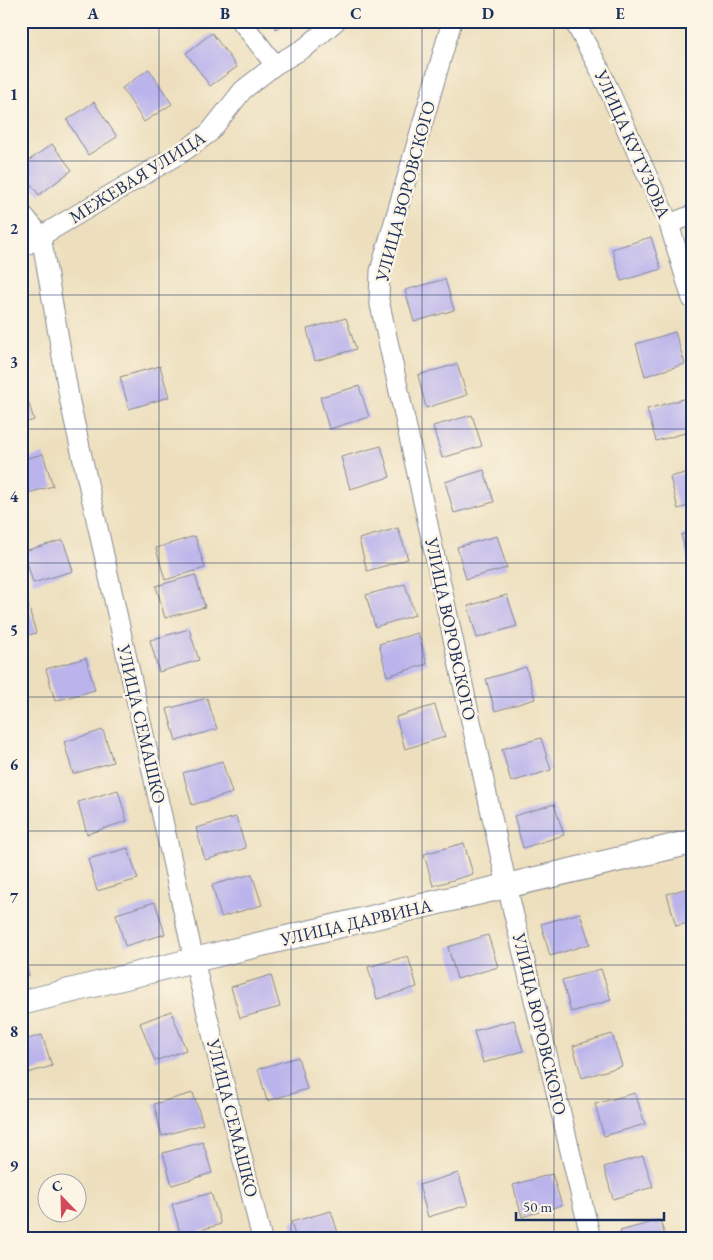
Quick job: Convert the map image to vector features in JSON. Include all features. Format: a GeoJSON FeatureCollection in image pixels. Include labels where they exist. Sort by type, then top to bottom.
{"type":"FeatureCollection","features":[{"type":"Feature","properties":{"kind":"street"},"geometry":{"type":"LineString","coordinates":[[241,21],[275,64]]}},
{"type":"Feature","properties":{"kind":"street","name":"МЕЖЕВАЯ УЛИЦА"},"geometry":{"type":"LineString","coordinates":[[21,248],[203,138],[243,90],[275,64],[306,47],[336,21]]}},
{"type":"Feature","properties":{"kind":"street","name":"УЛИЦА ВОРОВСКОГО"},"geometry":{"type":"LineString","coordinates":[[452,21],[380,271],[379,300],[507,886],[592,1239]]}},
{"type":"Feature","properties":{"kind":"street","name":"УЛИЦА КУТУЗОВА"},"geometry":{"type":"LineString","coordinates":[[574,21],[600,70],[669,224],[692,299]]}},
{"type":"Feature","properties":{"kind":"street","name":"УЛИЦА СЕМАШКО"},"geometry":{"type":"LineString","coordinates":[[21,212],[41,236],[70,402],[194,960],[262,1239]]}},
{"type":"Feature","properties":{"kind":"street"},"geometry":{"type":"LineString","coordinates":[[669,224],[692,215]]}},
{"type":"Feature","properties":{"kind":"street","name":"УЛИЦА ДАРВИНА"},"geometry":{"type":"LineString","coordinates":[[21,1003],[692,842]]}},
{"type":"Feature","properties":{"kind":"building"},"geometry":{"type":"Polygon","coordinates":[[[271,21],[287,21],[276,29],[271,21]]]}},
{"type":"Feature","properties":{"kind":"building"},"geometry":{"type":"Polygon","coordinates":[[[212,33],[237,67],[210,86],[186,53],[212,33]]]}},
{"type":"Feature","properties":{"kind":"building"},"geometry":{"type":"Polygon","coordinates":[[[149,69],[172,104],[144,122],[122,88],[149,69]]]}},
{"type":"Feature","properties":{"kind":"building"},"geometry":{"type":"Polygon","coordinates":[[[94,102],[117,137],[88,155],[67,120],[94,102]]]}},
{"type":"Feature","properties":{"kind":"building"},"geometry":{"type":"Polygon","coordinates":[[[52,144],[72,170],[39,195],[21,171],[21,166],[52,144]]]}},
{"type":"Feature","properties":{"kind":"building"},"geometry":{"type":"Polygon","coordinates":[[[651,237],[661,269],[621,281],[612,249],[651,237]]]}},
{"type":"Feature","properties":{"kind":"building"},"geometry":{"type":"Polygon","coordinates":[[[445,279],[454,310],[414,322],[405,290],[445,279]]]}},
{"type":"Feature","properties":{"kind":"building"},"geometry":{"type":"Polygon","coordinates":[[[346,318],[356,349],[315,361],[307,329],[346,318]]]}},
{"type":"Feature","properties":{"kind":"building"},"geometry":{"type":"Polygon","coordinates":[[[675,332],[685,364],[645,376],[636,344],[675,332]]]}},
{"type":"Feature","properties":{"kind":"building"},"geometry":{"type":"Polygon","coordinates":[[[457,364],[467,395],[426,408],[418,375],[457,364]]]}},
{"type":"Feature","properties":{"kind":"building"},"geometry":{"type":"Polygon","coordinates":[[[160,366],[169,397],[129,409],[120,377],[160,366]]]}},
{"type":"Feature","properties":{"kind":"building"},"geometry":{"type":"Polygon","coordinates":[[[359,386],[369,417],[329,429],[320,397],[359,386]]]}},
{"type":"Feature","properties":{"kind":"building"},"geometry":{"type":"Polygon","coordinates":[[[24,388],[34,420],[21,424],[21,389],[24,388]]]}},
{"type":"Feature","properties":{"kind":"building"},"geometry":{"type":"Polygon","coordinates":[[[687,398],[692,415],[692,431],[656,441],[647,409],[687,398]]]}},
{"type":"Feature","properties":{"kind":"building"},"geometry":{"type":"Polygon","coordinates":[[[472,415],[482,446],[442,458],[433,426],[472,415]]]}},
{"type":"Feature","properties":{"kind":"building"},"geometry":{"type":"Polygon","coordinates":[[[381,446],[390,477],[350,489],[341,457],[381,446]]]}},
{"type":"Feature","properties":{"kind":"building"},"geometry":{"type":"Polygon","coordinates":[[[43,454],[53,486],[21,495],[21,460],[43,454]]]}},
{"type":"Feature","properties":{"kind":"building"},"geometry":{"type":"Polygon","coordinates":[[[484,470],[494,502],[454,513],[445,482],[484,470]]]}},
{"type":"Feature","properties":{"kind":"building"},"geometry":{"type":"Polygon","coordinates":[[[692,471],[692,505],[678,509],[670,477],[692,471]]]}},
{"type":"Feature","properties":{"kind":"building"},"geometry":{"type":"Polygon","coordinates":[[[398,528],[408,559],[367,571],[359,539],[398,528]]]}},
{"type":"Feature","properties":{"kind":"building"},"geometry":{"type":"Polygon","coordinates":[[[692,532],[692,566],[690,567],[681,535],[692,532]]]}},
{"type":"Feature","properties":{"kind":"building"},"geometry":{"type":"Polygon","coordinates":[[[195,536],[205,568],[165,580],[156,548],[195,536]]]}},
{"type":"Feature","properties":{"kind":"building"},"geometry":{"type":"Polygon","coordinates":[[[497,536],[507,568],[466,579],[457,547],[497,536]]]}},
{"type":"Feature","properties":{"kind":"building"},"geometry":{"type":"Polygon","coordinates":[[[63,540],[73,571],[33,583],[24,551],[63,540]]]}},
{"type":"Feature","properties":{"kind":"building"},"geometry":{"type":"Polygon","coordinates":[[[195,575],[205,607],[165,618],[156,586],[195,575]]]}},
{"type":"Feature","properties":{"kind":"building"},"geometry":{"type":"Polygon","coordinates":[[[405,584],[415,615],[375,627],[366,595],[405,584]]]}},
{"type":"Feature","properties":{"kind":"building"},"geometry":{"type":"Polygon","coordinates":[[[507,595],[517,626],[477,638],[468,606],[507,595]]]}},
{"type":"Feature","properties":{"kind":"building"},"geometry":{"type":"Polygon","coordinates":[[[27,601],[36,633],[21,637],[21,603],[27,601]]]}},
{"type":"Feature","properties":{"kind":"building"},"geometry":{"type":"Polygon","coordinates":[[[189,629],[199,660],[159,672],[150,640],[189,629]]]}},
{"type":"Feature","properties":{"kind":"building"},"geometry":{"type":"Polygon","coordinates":[[[418,633],[427,664],[387,676],[379,644],[418,633]]]}},
{"type":"Feature","properties":{"kind":"building"},"geometry":{"type":"Polygon","coordinates":[[[86,658],[95,690],[55,701],[46,669],[86,658]]]}},
{"type":"Feature","properties":{"kind":"building"},"geometry":{"type":"Polygon","coordinates":[[[526,667],[535,699],[495,711],[486,679],[526,667]]]}},
{"type":"Feature","properties":{"kind":"building"},"geometry":{"type":"Polygon","coordinates":[[[207,698],[217,729],[176,741],[167,709],[207,698]]]}},
{"type":"Feature","properties":{"kind":"building"},"geometry":{"type":"Polygon","coordinates":[[[435,705],[445,737],[405,749],[396,717],[435,705]]]}},
{"type":"Feature","properties":{"kind":"building"},"geometry":{"type":"Polygon","coordinates":[[[103,730],[113,762],[73,774],[64,742],[103,730]]]}},
{"type":"Feature","properties":{"kind":"building"},"geometry":{"type":"Polygon","coordinates":[[[541,738],[551,770],[511,782],[502,749],[541,738]]]}},
{"type":"Feature","properties":{"kind":"building"},"geometry":{"type":"Polygon","coordinates":[[[222,761],[232,793],[192,805],[183,773],[222,761]]]}},
{"type":"Feature","properties":{"kind":"building"},"geometry":{"type":"Polygon","coordinates":[[[118,790],[127,821],[87,834],[78,802],[118,790]]]}},
{"type":"Feature","properties":{"kind":"building"},"geometry":{"type":"Polygon","coordinates":[[[554,804],[564,835],[523,848],[514,816],[554,804]]]}},
{"type":"Feature","properties":{"kind":"building"},"geometry":{"type":"Polygon","coordinates":[[[236,817],[246,848],[205,860],[196,828],[236,817]]]}},
{"type":"Feature","properties":{"kind":"building"},"geometry":{"type":"Polygon","coordinates":[[[464,843],[473,874],[433,886],[424,854],[464,843]]]}},
{"type":"Feature","properties":{"kind":"building"},"geometry":{"type":"Polygon","coordinates":[[[128,848],[138,879],[97,891],[88,859],[128,848]]]}},
{"type":"Feature","properties":{"kind":"building"},"geometry":{"type":"Polygon","coordinates":[[[252,874],[262,905],[221,917],[212,885],[252,874]]]}},
{"type":"Feature","properties":{"kind":"building"},"geometry":{"type":"Polygon","coordinates":[[[692,887],[692,922],[676,926],[667,894],[692,887]]]}},
{"type":"Feature","properties":{"kind":"building"},"geometry":{"type":"Polygon","coordinates":[[[155,902],[165,934],[125,946],[116,914],[155,902]]]}},
{"type":"Feature","properties":{"kind":"building"},"geometry":{"type":"Polygon","coordinates":[[[580,913],[590,944],[550,956],[541,924],[580,913]]]}},
{"type":"Feature","properties":{"kind":"building"},"geometry":{"type":"Polygon","coordinates":[[[488,935],[498,967],[457,979],[448,947],[488,935]]]}},
{"type":"Feature","properties":{"kind":"building"},"geometry":{"type":"Polygon","coordinates":[[[21,950],[29,975],[21,977],[21,950]]]}},
{"type":"Feature","properties":{"kind":"building"},"geometry":{"type":"Polygon","coordinates":[[[408,956],[417,987],[377,999],[368,967],[408,956]]]}},
{"type":"Feature","properties":{"kind":"building"},"geometry":{"type":"Polygon","coordinates":[[[601,969],[611,1000],[571,1012],[562,980],[601,969]]]}},
{"type":"Feature","properties":{"kind":"building"},"geometry":{"type":"Polygon","coordinates":[[[271,975],[280,1007],[240,1018],[231,987],[271,975]]]}},
{"type":"Feature","properties":{"kind":"building"},"geometry":{"type":"Polygon","coordinates":[[[171,1011],[186,1050],[155,1061],[140,1023],[171,1011]]]}},
{"type":"Feature","properties":{"kind":"building"},"geometry":{"type":"Polygon","coordinates":[[[514,1020],[523,1051],[483,1063],[474,1031],[514,1020]]]}},
{"type":"Feature","properties":{"kind":"building"},"geometry":{"type":"Polygon","coordinates":[[[612,1034],[622,1066],[582,1078],[573,1046],[612,1034]]]}},
{"type":"Feature","properties":{"kind":"building"},"geometry":{"type":"Polygon","coordinates":[[[42,1035],[52,1066],[21,1075],[21,1041],[42,1035]]]}},
{"type":"Feature","properties":{"kind":"building"},"geometry":{"type":"Polygon","coordinates":[[[298,1057],[307,1089],[267,1101],[258,1069],[298,1057]]]}},
{"type":"Feature","properties":{"kind":"building"},"geometry":{"type":"Polygon","coordinates":[[[193,1093],[203,1124],[162,1136],[154,1104],[193,1093]]]}},
{"type":"Feature","properties":{"kind":"building"},"geometry":{"type":"Polygon","coordinates":[[[635,1093],[645,1124],[604,1136],[595,1104],[635,1093]]]}},
{"type":"Feature","properties":{"kind":"building"},"geometry":{"type":"Polygon","coordinates":[[[203,1142],[212,1173],[172,1185],[163,1153],[203,1142]]]}},
{"type":"Feature","properties":{"kind":"building"},"geometry":{"type":"Polygon","coordinates":[[[643,1156],[653,1187],[613,1199],[604,1167],[643,1156]]]}},
{"type":"Feature","properties":{"kind":"building"},"geometry":{"type":"Polygon","coordinates":[[[458,1173],[468,1205],[428,1217],[419,1185],[458,1173]]]}},
{"type":"Feature","properties":{"kind":"building"},"geometry":{"type":"Polygon","coordinates":[[[552,1174],[562,1205],[522,1217],[513,1185],[552,1174]]]}},
{"type":"Feature","properties":{"kind":"building"},"geometry":{"type":"Polygon","coordinates":[[[211,1193],[221,1224],[181,1236],[172,1204],[211,1193]]]}},
{"type":"Feature","properties":{"kind":"building"},"geometry":{"type":"Polygon","coordinates":[[[331,1211],[340,1239],[296,1239],[291,1222],[331,1211]]]}},
{"type":"Feature","properties":{"kind":"building"},"geometry":{"type":"Polygon","coordinates":[[[660,1220],[666,1239],[623,1239],[620,1231],[660,1220]]]}}]}
